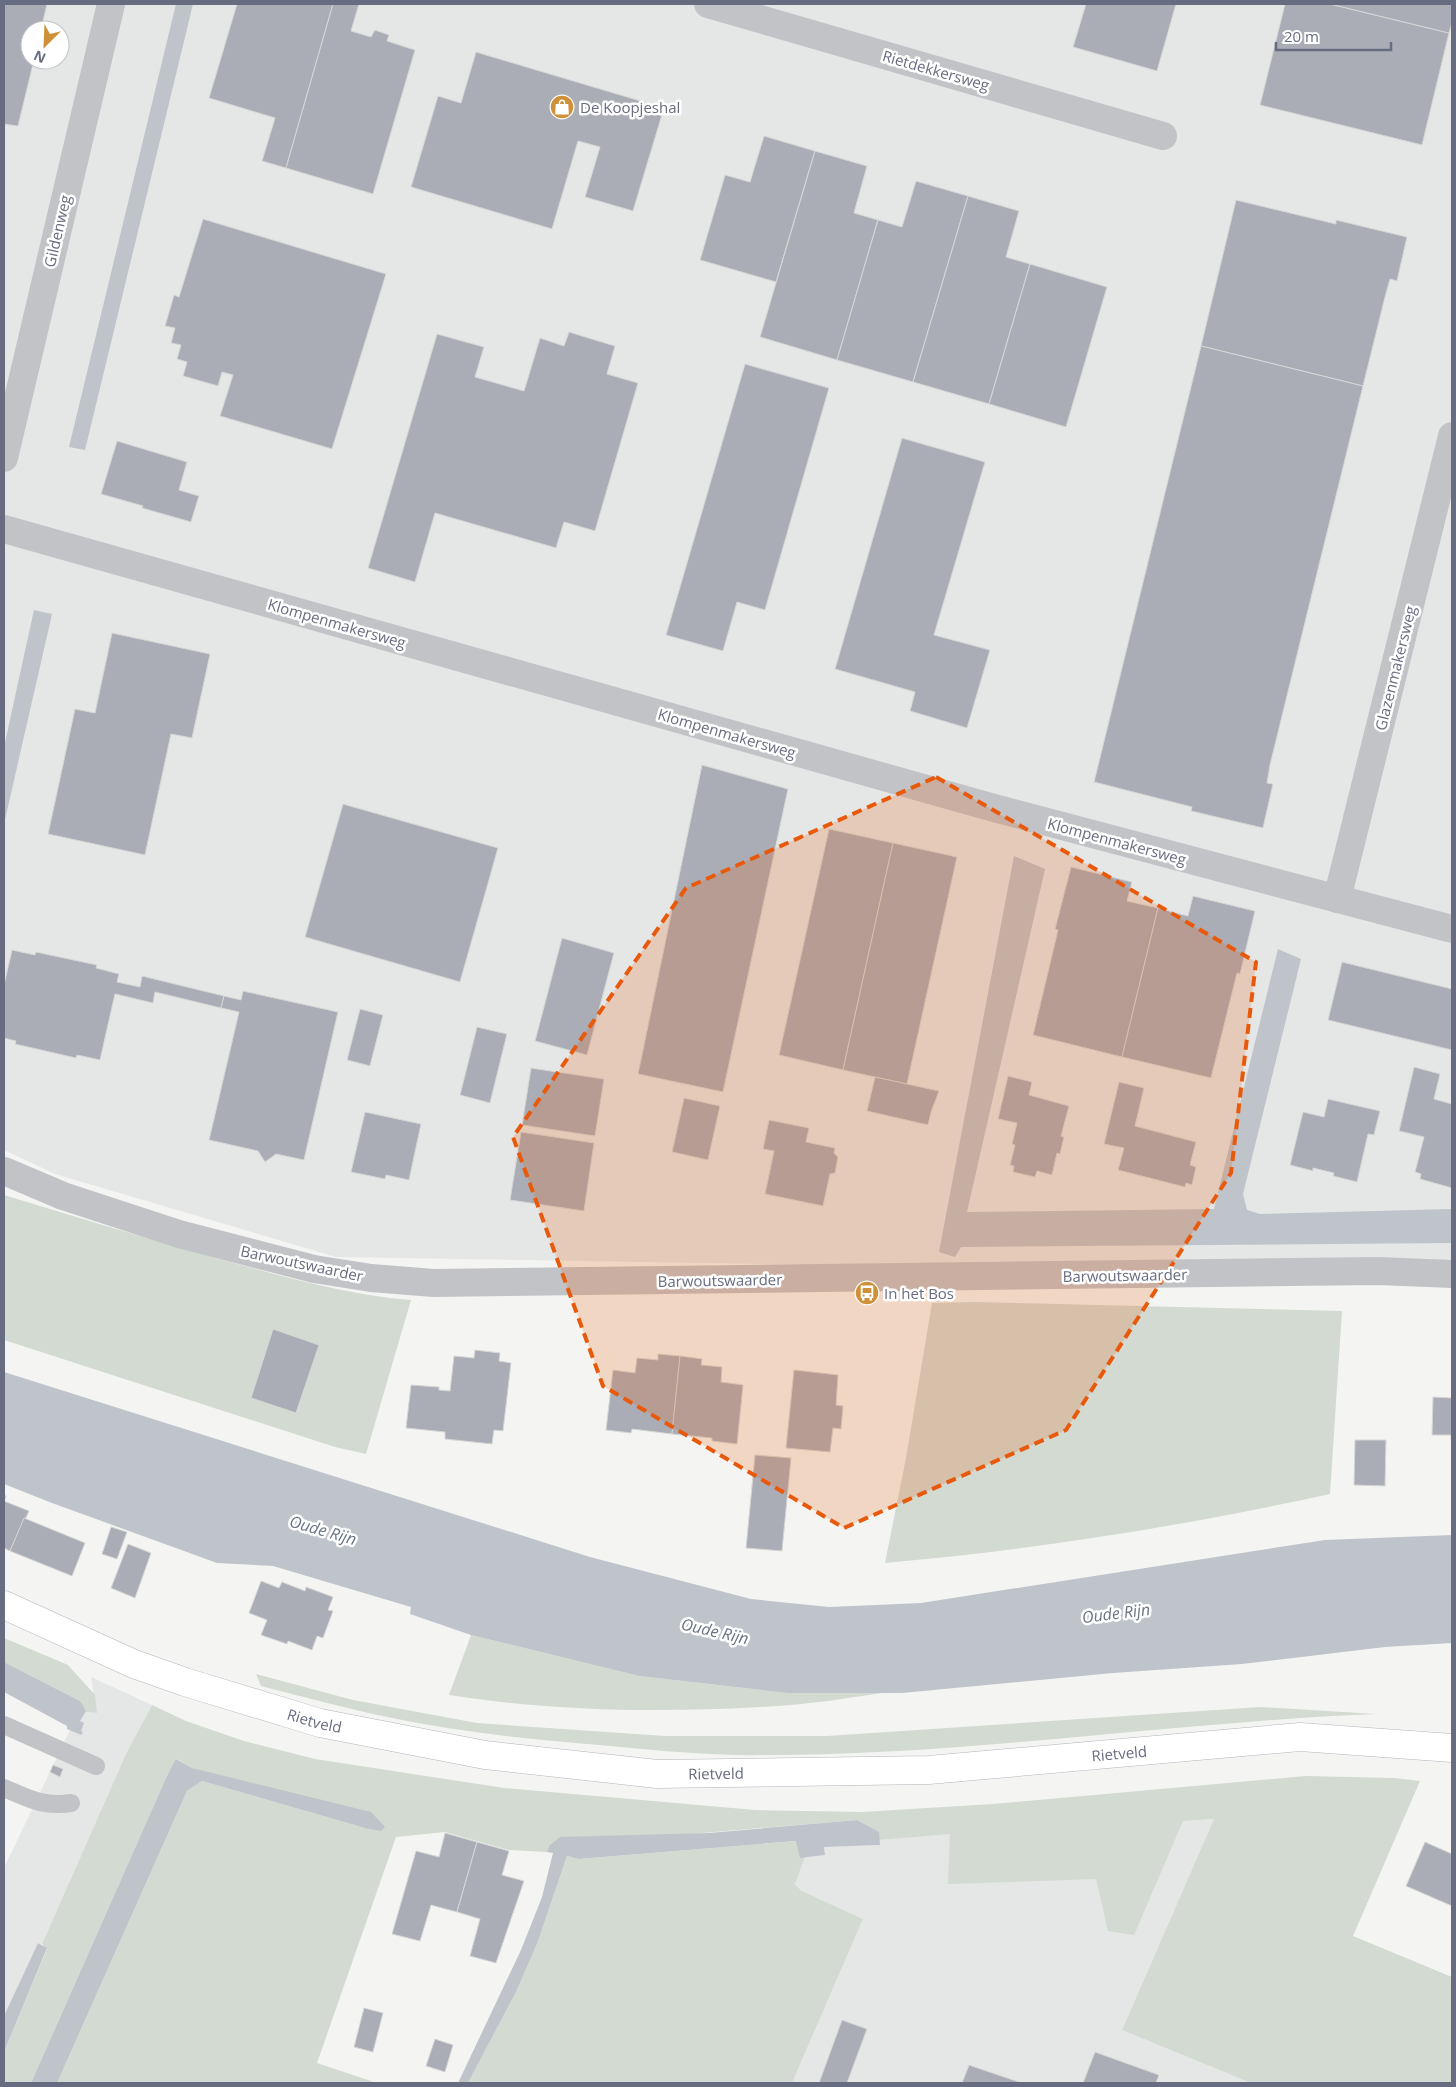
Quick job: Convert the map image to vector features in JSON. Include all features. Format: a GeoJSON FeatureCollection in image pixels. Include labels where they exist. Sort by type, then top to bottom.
{"type":"FeatureCollection","features":[{"type":"Feature","properties":{"kind":"main road","name":"Rietveld"},"geometry":{"type":"LineString","coordinates":[[4,1605],[134,1664],[185,1682],[320,1723],[485,1755],[657,1774],[929,1770],[1300,1737],[1452,1748]]}},
{"type":"Feature","properties":{"kind":"street","name":"Gildenweg"},"geometry":{"type":"LineString","coordinates":[[4,458],[111,4]]}},
{"type":"Feature","properties":{"kind":"street","name":"Rietdekkersweg"},"geometry":{"type":"LineString","coordinates":[[708,4],[1163,136]]}},
{"type":"Feature","properties":{"kind":"street","name":"Glazenmakersweg"},"geometry":{"type":"LineString","coordinates":[[1337,899],[1452,436]]}},
{"type":"Feature","properties":{"kind":"street","name":"Klompenmakersweg"},"geometry":{"type":"LineString","coordinates":[[4,529],[994,808],[1452,929]]}},
{"type":"Feature","properties":{"kind":"street","name":"Barwoutswaarder"},"geometry":{"type":"LineString","coordinates":[[4,1171],[63,1196],[179,1234],[314,1269],[371,1278],[434,1283],[1378,1271],[1452,1274]]}},
{"type":"Feature","properties":{"kind":"lane"},"geometry":{"type":"LineString","coordinates":[[4,1726],[96,1766]]}},
{"type":"Feature","properties":{"kind":"lane"},"geometry":{"type":"LineString","coordinates":[[4,1788],[37,1802],[53,1806],[71,1803]]}},
{"type":"Feature","properties":{"kind":"highlighted area"},"geometry":{"type":"Polygon","coordinates":[[[936,777],[1256,962],[1231,1173],[1066,1430],[844,1528],[603,1386],[513,1137],[686,888],[936,777]]]}},
{"type":"Feature","properties":{"kind":"shaded area"},"geometry":{"type":"Polygon","coordinates":[[[4,4],[1452,4],[1452,1275],[336,1257],[55,1174],[4,1150],[4,4]]]}},
{"type":"Feature","properties":{"kind":"shaded area"},"geometry":{"type":"Polygon","coordinates":[[[4,1195],[219,1259],[290,1278],[362,1294],[411,1300],[366,1454],[335,1447],[4,1340],[4,1195]]]}},
{"type":"Feature","properties":{"kind":"shaded area"},"geometry":{"type":"Polygon","coordinates":[[[973,1302],[1342,1311],[1330,1494],[1275,1506],[1108,1536],[941,1558],[885,1563],[906,1458],[932,1303],[973,1302]]]}},
{"type":"Feature","properties":{"kind":"shaded area"},"geometry":{"type":"Polygon","coordinates":[[[471,1635],[639,1676],[787,1693],[882,1693],[790,1705],[695,1710],[572,1708],[490,1701],[449,1695],[471,1635]]]}},
{"type":"Feature","properties":{"kind":"shaded area"},"geometry":{"type":"Polygon","coordinates":[[[4,1638],[68,1665],[95,1695],[97,1713],[85,1712],[80,1701],[4,1662],[4,1638]]]}},
{"type":"Feature","properties":{"kind":"shaded area"},"geometry":{"type":"Polygon","coordinates":[[[256,1674],[353,1700],[477,1723],[665,1736],[827,1736],[1261,1707],[1376,1714],[1224,1724],[920,1750],[844,1754],[728,1755],[528,1738],[473,1732],[419,1723],[359,1711],[261,1686],[256,1674]]]}},
{"type":"Feature","properties":{"kind":"shaded area"},"geometry":{"type":"Polygon","coordinates":[[[91,1677],[152,1705],[126,1754],[42,1944],[38,1943],[4,2016],[4,1868],[70,1730],[81,1735],[80,1721],[85,1712],[97,1713],[91,1677]]]}},
{"type":"Feature","properties":{"kind":"shaded area"},"geometry":{"type":"Polygon","coordinates":[[[152,1705],[186,1721],[244,1741],[315,1759],[504,1788],[755,1810],[862,1812],[993,1804],[1305,1776],[1394,1778],[1420,1781],[1353,1936],[1452,1977],[1452,2083],[1251,2083],[1122,2030],[1214,1819],[1183,1821],[1134,1935],[1108,1931],[1096,1879],[948,1884],[950,1834],[879,1840],[878,1832],[857,1820],[549,1846],[547,1852],[509,1850],[445,1832],[396,1837],[317,2063],[377,2083],[57,2083],[187,1791],[202,1781],[365,1828],[192,1768],[177,1759],[166,1778],[31,2083],[4,2083],[4,2052],[47,1949],[42,1944],[126,1754],[152,1705]]]}},
{"type":"Feature","properties":{"kind":"shaded area"},"geometry":{"type":"Polygon","coordinates":[[[1214,1819],[1122,2030],[1251,2083],[792,2083],[863,1919],[802,1891],[795,1883],[805,1857],[825,1855],[824,1847],[879,1845],[879,1840],[928,1835],[1214,1819]]]}},
{"type":"Feature","properties":{"kind":"shaded area"},"geometry":{"type":"Polygon","coordinates":[[[797,1841],[800,1857],[805,1857],[795,1884],[802,1891],[863,1919],[792,2083],[468,2083],[516,1992],[537,1944],[567,1856],[580,1859],[797,1841]]]}},
{"type":"Feature","properties":{"kind":"water"},"geometry":{"type":"Polygon","coordinates":[[[176,4],[193,4],[85,450],[69,447],[176,4]]]}},
{"type":"Feature","properties":{"kind":"water"},"geometry":{"type":"Polygon","coordinates":[[[34,610],[52,614],[4,824],[4,747],[34,610]]]}},
{"type":"Feature","properties":{"kind":"water"},"geometry":{"type":"Polygon","coordinates":[[[1014,856],[1045,869],[967,1212],[1214,1209],[1278,949],[1301,959],[1243,1194],[1247,1210],[1260,1214],[1452,1209],[1452,1243],[961,1247],[955,1257],[939,1252],[1014,856]]]}},
{"type":"Feature","properties":{"kind":"water","name":"Oude Rijn"},"geometry":{"type":"Polygon","coordinates":[[[4,1372],[590,1557],[751,1599],[829,1607],[921,1603],[1325,1540],[1452,1535],[1452,1643],[1385,1647],[1242,1664],[1113,1673],[902,1693],[787,1693],[639,1676],[471,1635],[410,1614],[411,1607],[273,1566],[217,1563],[4,1484],[4,1372]]]}},
{"type":"Feature","properties":{"kind":"water"},"geometry":{"type":"Polygon","coordinates":[[[4,1662],[80,1701],[86,1711],[80,1721],[84,1723],[81,1735],[67,1729],[67,1726],[4,1692],[4,1662]]]}},
{"type":"Feature","properties":{"kind":"water"},"geometry":{"type":"Polygon","coordinates":[[[176,1759],[192,1768],[371,1812],[385,1827],[381,1831],[365,1828],[202,1781],[187,1791],[57,2083],[31,2083],[166,1778],[176,1759]]]}},
{"type":"Feature","properties":{"kind":"water"},"geometry":{"type":"Polygon","coordinates":[[[857,1820],[879,1832],[880,1845],[824,1847],[825,1855],[800,1858],[796,1841],[579,1859],[567,1856],[537,1944],[516,1992],[468,2083],[458,2083],[521,1950],[542,1897],[553,1853],[547,1852],[549,1846],[560,1837],[709,1833],[857,1820]]]}},
{"type":"Feature","properties":{"kind":"water"},"geometry":{"type":"Polygon","coordinates":[[[38,1943],[47,1948],[4,2052],[4,2016],[38,1943]]]}},
{"type":"Feature","properties":{"kind":"building"},"geometry":{"type":"Polygon","coordinates":[[[4,4],[47,4],[43,20],[20,20],[20,70],[32,70],[18,126],[4,124],[4,4]]]}},
{"type":"Feature","properties":{"kind":"building"},"geometry":{"type":"Polygon","coordinates":[[[237,4],[333,4],[286,168],[262,161],[275,118],[209,98],[237,4]]]}},
{"type":"Feature","properties":{"kind":"building"},"geometry":{"type":"Polygon","coordinates":[[[333,4],[359,4],[351,31],[371,37],[375,30],[389,35],[387,41],[415,50],[373,194],[286,168],[333,4]]]}},
{"type":"Feature","properties":{"kind":"building"},"geometry":{"type":"Polygon","coordinates":[[[1086,4],[1176,4],[1157,71],[1073,47],[1086,4]]]}},
{"type":"Feature","properties":{"kind":"building"},"geometry":{"type":"Polygon","coordinates":[[[1285,4],[1330,4],[1449,33],[1422,145],[1260,105],[1285,4]]]}},
{"type":"Feature","properties":{"kind":"building"},"geometry":{"type":"Polygon","coordinates":[[[1330,4],[1452,4],[1452,22],[1449,33],[1330,4]]]}},
{"type":"Feature","properties":{"kind":"building"},"geometry":{"type":"Polygon","coordinates":[[[476,52],[664,108],[633,211],[585,197],[600,147],[578,141],[552,229],[411,187],[438,96],[461,103],[476,52]]]}},
{"type":"Feature","properties":{"kind":"building"},"geometry":{"type":"Polygon","coordinates":[[[764,136],[815,151],[776,282],[700,260],[725,175],[750,182],[764,136]]]}},
{"type":"Feature","properties":{"kind":"building"},"geometry":{"type":"Polygon","coordinates":[[[815,151],[867,166],[854,213],[878,220],[837,360],[760,337],[815,151]]]}},
{"type":"Feature","properties":{"kind":"building"},"geometry":{"type":"Polygon","coordinates":[[[916,181],[968,196],[913,382],[837,360],[878,220],[902,227],[916,181]]]}},
{"type":"Feature","properties":{"kind":"building"},"geometry":{"type":"Polygon","coordinates":[[[968,196],[1019,211],[1006,257],[1030,264],[989,404],[913,382],[968,196]]]}},
{"type":"Feature","properties":{"kind":"building"},"geometry":{"type":"Polygon","coordinates":[[[1236,200],[1336,224],[1336,220],[1407,237],[1397,281],[1390,279],[1363,386],[1201,346],[1236,200]]]}},
{"type":"Feature","properties":{"kind":"building"},"geometry":{"type":"Polygon","coordinates":[[[203,219],[386,274],[332,449],[220,416],[233,375],[222,372],[218,386],[183,376],[187,362],[177,359],[181,345],[171,343],[175,328],[165,326],[174,295],[179,297],[203,219]]]}},
{"type":"Feature","properties":{"kind":"building"},"geometry":{"type":"Polygon","coordinates":[[[1030,264],[1107,287],[1066,427],[989,404],[1030,264]]]}},
{"type":"Feature","properties":{"kind":"building"},"geometry":{"type":"Polygon","coordinates":[[[569,332],[615,346],[607,374],[638,383],[595,531],[564,522],[556,548],[435,513],[415,582],[368,568],[437,334],[484,347],[475,377],[524,391],[540,338],[564,346],[569,332]]]}},
{"type":"Feature","properties":{"kind":"building"},"geometry":{"type":"Polygon","coordinates":[[[1201,346],[1363,386],[1270,765],[1267,783],[1273,784],[1263,828],[1191,811],[1192,807],[1094,782],[1201,346]]]}},
{"type":"Feature","properties":{"kind":"building"},"geometry":{"type":"Polygon","coordinates":[[[745,364],[829,388],[765,610],[737,602],[723,651],[666,635],[745,364]]]}},
{"type":"Feature","properties":{"kind":"building"},"geometry":{"type":"Polygon","coordinates":[[[902,438],[985,462],[934,635],[990,650],[967,728],[910,711],[915,692],[835,669],[902,438]]]}},
{"type":"Feature","properties":{"kind":"building"},"geometry":{"type":"Polygon","coordinates":[[[117,441],[187,462],[179,490],[199,496],[191,522],[101,494],[117,441]]]}},
{"type":"Feature","properties":{"kind":"building"},"geometry":{"type":"Polygon","coordinates":[[[112,633],[210,654],[192,738],[171,734],[145,855],[48,834],[75,709],[95,713],[112,633]]]}},
{"type":"Feature","properties":{"kind":"building"},"geometry":{"type":"Polygon","coordinates":[[[702,765],[788,789],[723,1092],[638,1074],[702,765]]]}},
{"type":"Feature","properties":{"kind":"building"},"geometry":{"type":"Polygon","coordinates":[[[343,804],[498,848],[460,982],[305,937],[343,804]]]}},
{"type":"Feature","properties":{"kind":"building"},"geometry":{"type":"Polygon","coordinates":[[[829,829],[893,843],[843,1070],[779,1055],[829,829]]]}},
{"type":"Feature","properties":{"kind":"building"},"geometry":{"type":"Polygon","coordinates":[[[893,843],[957,857],[907,1084],[843,1070],[893,843]]]}},
{"type":"Feature","properties":{"kind":"building"},"geometry":{"type":"Polygon","coordinates":[[[1071,867],[1132,882],[1127,901],[1158,908],[1122,1057],[1033,1035],[1058,930],[1055,929],[1071,867]]]}},
{"type":"Feature","properties":{"kind":"building"},"geometry":{"type":"Polygon","coordinates":[[[1193,896],[1255,911],[1240,974],[1237,973],[1211,1078],[1122,1057],[1158,908],[1188,916],[1193,896]]]}},
{"type":"Feature","properties":{"kind":"building"},"geometry":{"type":"Polygon","coordinates":[[[562,938],[614,953],[587,1055],[535,1041],[562,938]]]}},
{"type":"Feature","properties":{"kind":"building"},"geometry":{"type":"Polygon","coordinates":[[[12,950],[35,955],[36,952],[97,965],[96,968],[119,974],[117,982],[140,987],[142,976],[224,996],[221,1008],[155,992],[153,1003],[115,994],[100,1060],[77,1055],[76,1058],[15,1044],[16,1041],[4,1038],[4,985],[12,950]]]}},
{"type":"Feature","properties":{"kind":"building"},"geometry":{"type":"Polygon","coordinates":[[[1342,962],[1452,989],[1452,1050],[1328,1020],[1342,962]]]}},
{"type":"Feature","properties":{"kind":"building"},"geometry":{"type":"Polygon","coordinates":[[[243,991],[338,1012],[304,1160],[276,1154],[265,1162],[258,1151],[209,1140],[239,1012],[221,1008],[224,996],[241,1000],[243,991]]]}},
{"type":"Feature","properties":{"kind":"building"},"geometry":{"type":"Polygon","coordinates":[[[360,1009],[383,1015],[370,1066],[347,1060],[360,1009]]]}},
{"type":"Feature","properties":{"kind":"building"},"geometry":{"type":"Polygon","coordinates":[[[477,1027],[507,1034],[490,1103],[460,1095],[477,1027]]]}},
{"type":"Feature","properties":{"kind":"building"},"geometry":{"type":"Polygon","coordinates":[[[1414,1067],[1440,1074],[1434,1099],[1452,1104],[1452,1188],[1420,1179],[1421,1174],[1415,1172],[1424,1137],[1399,1131],[1414,1067]]]}},
{"type":"Feature","properties":{"kind":"building"},"geometry":{"type":"Polygon","coordinates":[[[531,1068],[604,1079],[595,1136],[522,1125],[531,1068]]]}},
{"type":"Feature","properties":{"kind":"building"},"geometry":{"type":"Polygon","coordinates":[[[1008,1076],[1032,1082],[1029,1095],[1069,1106],[1061,1136],[1064,1137],[1060,1154],[1057,1153],[1052,1175],[1037,1171],[1035,1177],[1013,1172],[1014,1166],[1010,1165],[1015,1145],[1012,1144],[1017,1123],[998,1119],[1008,1076]]]}},
{"type":"Feature","properties":{"kind":"building"},"geometry":{"type":"Polygon","coordinates":[[[875,1077],[939,1091],[928,1125],[867,1111],[875,1077]]]}},
{"type":"Feature","properties":{"kind":"building"},"geometry":{"type":"Polygon","coordinates":[[[1119,1082],[1144,1088],[1135,1126],[1196,1142],[1190,1165],[1196,1167],[1192,1185],[1186,1183],[1185,1187],[1118,1170],[1124,1148],[1104,1144],[1119,1082]]]}},
{"type":"Feature","properties":{"kind":"building"},"geometry":{"type":"Polygon","coordinates":[[[684,1098],[720,1106],[708,1160],[672,1152],[684,1098]]]}},
{"type":"Feature","properties":{"kind":"building"},"geometry":{"type":"Polygon","coordinates":[[[1328,1099],[1380,1111],[1374,1135],[1368,1134],[1357,1182],[1333,1176],[1334,1173],[1313,1168],[1313,1171],[1290,1165],[1303,1112],[1324,1117],[1328,1099]]]}},
{"type":"Feature","properties":{"kind":"building"},"geometry":{"type":"Polygon","coordinates":[[[365,1112],[421,1124],[409,1180],[386,1175],[385,1179],[351,1172],[365,1112]]]}},
{"type":"Feature","properties":{"kind":"building"},"geometry":{"type":"Polygon","coordinates":[[[769,1120],[809,1128],[806,1142],[835,1148],[834,1153],[838,1157],[835,1173],[830,1174],[823,1206],[765,1194],[774,1151],[763,1149],[769,1120]]]}},
{"type":"Feature","properties":{"kind":"building"},"geometry":{"type":"Polygon","coordinates":[[[521,1132],[594,1143],[584,1211],[510,1200],[521,1132]]]}},
{"type":"Feature","properties":{"kind":"building"},"geometry":{"type":"Polygon","coordinates":[[[273,1329],[319,1345],[296,1413],[251,1398],[273,1329]]]}},
{"type":"Feature","properties":{"kind":"building"},"geometry":{"type":"Polygon","coordinates":[[[475,1350],[500,1353],[499,1361],[511,1363],[503,1431],[494,1430],[492,1444],[445,1439],[445,1432],[406,1428],[411,1385],[439,1387],[439,1390],[450,1391],[454,1356],[474,1358],[475,1350]]]}},
{"type":"Feature","properties":{"kind":"building"},"geometry":{"type":"Polygon","coordinates":[[[658,1354],[680,1356],[672,1434],[632,1429],[631,1433],[606,1430],[613,1370],[635,1373],[637,1358],[658,1360],[658,1354]]]}},
{"type":"Feature","properties":{"kind":"building"},"geometry":{"type":"Polygon","coordinates":[[[680,1356],[702,1359],[701,1365],[722,1367],[721,1382],[743,1385],[737,1444],[712,1441],[712,1438],[672,1434],[680,1356]]]}},
{"type":"Feature","properties":{"kind":"building"},"geometry":{"type":"Polygon","coordinates":[[[794,1370],[838,1375],[836,1405],[843,1406],[841,1429],[833,1428],[830,1452],[786,1448],[794,1370]]]}},
{"type":"Feature","properties":{"kind":"building"},"geometry":{"type":"Polygon","coordinates":[[[1433,1397],[1452,1398],[1452,1440],[1451,1435],[1432,1435],[1433,1397]]]}},
{"type":"Feature","properties":{"kind":"building"},"geometry":{"type":"Polygon","coordinates":[[[1355,1440],[1386,1440],[1385,1486],[1354,1485],[1355,1440]]]}},
{"type":"Feature","properties":{"kind":"building"},"geometry":{"type":"Polygon","coordinates":[[[755,1455],[791,1458],[782,1551],[746,1548],[755,1455]]]}},
{"type":"Feature","properties":{"kind":"building"},"geometry":{"type":"Polygon","coordinates":[[[4,1501],[29,1511],[10,1551],[4,1548],[4,1501]]]}},
{"type":"Feature","properties":{"kind":"building"},"geometry":{"type":"Polygon","coordinates":[[[24,1518],[85,1543],[72,1576],[10,1551],[24,1518]]]}},
{"type":"Feature","properties":{"kind":"building"},"geometry":{"type":"Polygon","coordinates":[[[111,1527],[127,1532],[117,1559],[102,1554],[111,1527]]]}},
{"type":"Feature","properties":{"kind":"building"},"geometry":{"type":"Polygon","coordinates":[[[128,1544],[151,1553],[135,1598],[111,1588],[128,1544]]]}},
{"type":"Feature","properties":{"kind":"building"},"geometry":{"type":"Polygon","coordinates":[[[261,1581],[279,1588],[282,1582],[305,1591],[306,1587],[333,1597],[328,1610],[333,1611],[323,1638],[317,1636],[312,1650],[288,1641],[287,1644],[261,1635],[267,1620],[249,1613],[261,1581]]]}},
{"type":"Feature","properties":{"kind":"building"},"geometry":{"type":"Polygon","coordinates":[[[53,1765],[63,1769],[60,1777],[50,1772],[53,1765]]]}},
{"type":"Feature","properties":{"kind":"building"},"geometry":{"type":"Polygon","coordinates":[[[445,1833],[477,1842],[457,1912],[431,1905],[420,1941],[392,1934],[416,1851],[439,1857],[445,1833]]]}},
{"type":"Feature","properties":{"kind":"building"},"geometry":{"type":"Polygon","coordinates":[[[477,1842],[509,1851],[502,1875],[524,1881],[496,1963],[470,1956],[480,1919],[457,1912],[477,1842]]]}},
{"type":"Feature","properties":{"kind":"building"},"geometry":{"type":"Polygon","coordinates":[[[1425,1842],[1452,1854],[1452,1906],[1406,1886],[1425,1842]]]}},
{"type":"Feature","properties":{"kind":"building"},"geometry":{"type":"Polygon","coordinates":[[[364,2008],[383,2013],[373,2052],[354,2047],[364,2008]]]}},
{"type":"Feature","properties":{"kind":"building"},"geometry":{"type":"Polygon","coordinates":[[[842,2020],[867,2029],[847,2083],[819,2083],[842,2020]]]}},
{"type":"Feature","properties":{"kind":"building"},"geometry":{"type":"Polygon","coordinates":[[[435,2039],[453,2045],[445,2072],[426,2066],[435,2039]]]}},
{"type":"Feature","properties":{"kind":"building"},"geometry":{"type":"Polygon","coordinates":[[[1095,2052],[1159,2075],[1156,2083],[1083,2083],[1095,2052]]]}},
{"type":"Feature","properties":{"kind":"building"},"geometry":{"type":"Polygon","coordinates":[[[969,2065],[1022,2083],[962,2083],[969,2065]]]}},
{"type":"Feature","properties":{"kind":"place","name":"De Koopjeshal"},"geometry":{"type":"Point","coordinates":[562,107]}},
{"type":"Feature","properties":{"kind":"place","name":"In het Bos"},"geometry":{"type":"Point","coordinates":[867,1293]}}]}
